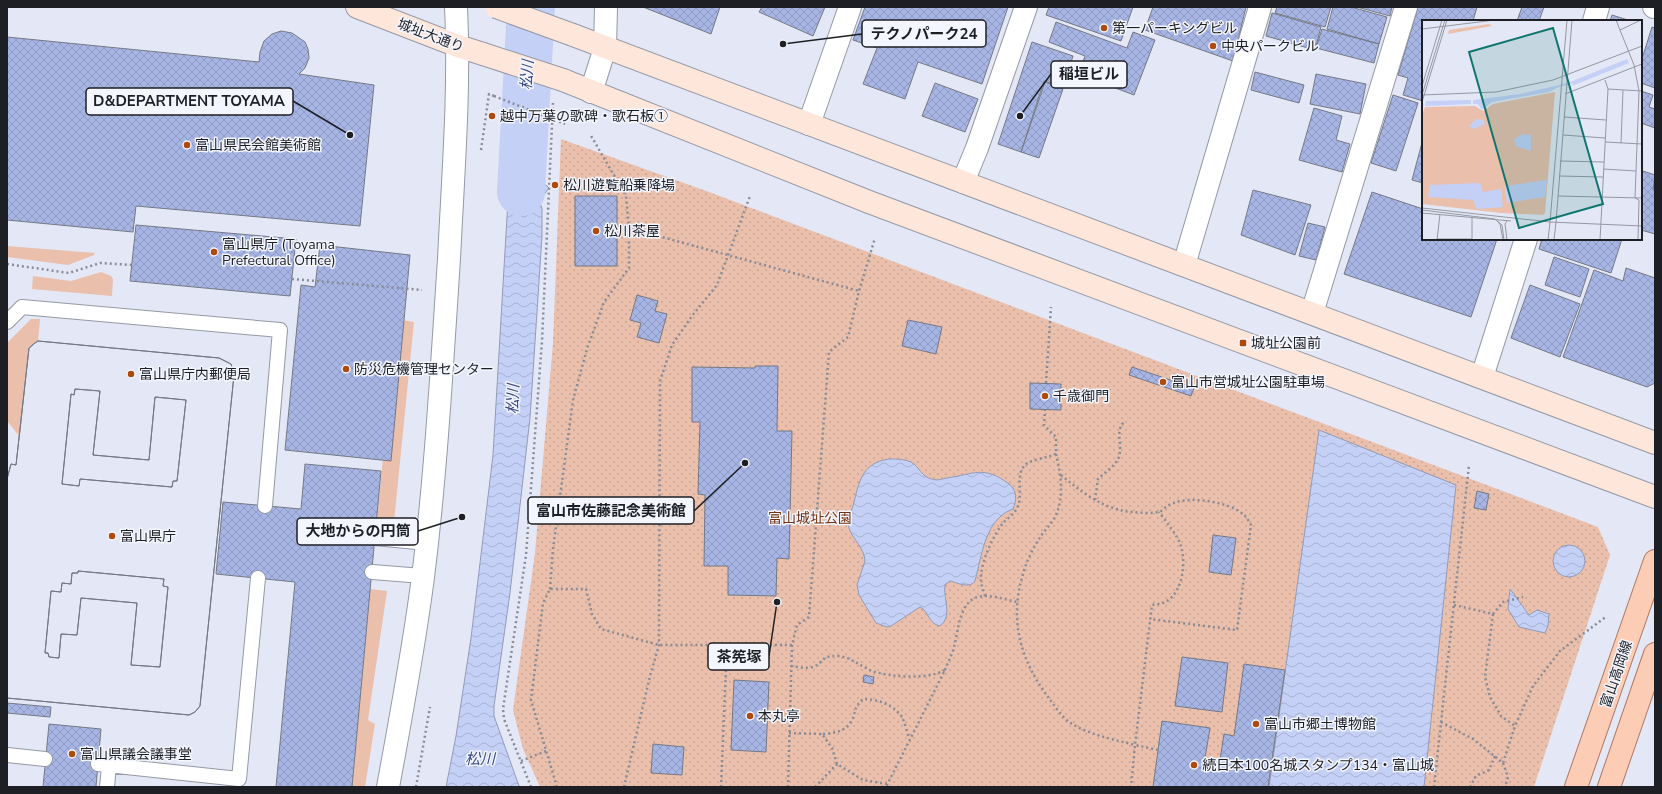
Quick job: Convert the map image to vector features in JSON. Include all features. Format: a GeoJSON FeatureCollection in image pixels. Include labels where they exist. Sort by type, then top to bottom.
{"type":"FeatureCollection","features":[{"type":"Feature","properties":{"kind":"main road","name":"富山高岡線"},"geometry":{"type":"LineString","coordinates":[[1576,787],[1655,561]]}},
{"type":"Feature","properties":{"kind":"main road"},"geometry":{"type":"LineString","coordinates":[[1609,787],[1655,654]]}},
{"type":"Feature","properties":{"kind":"street","name":"城址大通り"},"geometry":{"type":"LineString","coordinates":[[357,7],[458,46],[563,80],[868,202],[1655,497]]}},
{"type":"Feature","properties":{"kind":"street"},"geometry":{"type":"LineString","coordinates":[[388,787],[411,658],[427,543],[447,284],[456,130],[458,46],[456,7]]}},
{"type":"Feature","properties":{"kind":"street"},"geometry":{"type":"LineString","coordinates":[[496,7],[1655,443]]}},
{"type":"Feature","properties":{"kind":"street"},"geometry":{"type":"LineString","coordinates":[[591,92],[605,48],[606,7]]}},
{"type":"Feature","properties":{"kind":"street"},"geometry":{"type":"LineString","coordinates":[[809,124],[850,7]]}},
{"type":"Feature","properties":{"kind":"street"},"geometry":{"type":"LineString","coordinates":[[963,182],[1026,7]]}},
{"type":"Feature","properties":{"kind":"street"},"geometry":{"type":"LineString","coordinates":[[1184,265],[1260,7]]}},
{"type":"Feature","properties":{"kind":"street"},"geometry":{"type":"LineString","coordinates":[[1312,313],[1406,7]]}},
{"type":"Feature","properties":{"kind":"street"},"geometry":{"type":"LineString","coordinates":[[1594,20],[1598,7]]}},
{"type":"Feature","properties":{"kind":"street"},"geometry":{"type":"LineString","coordinates":[[1482,377],[1526,240]]}},
{"type":"Feature","properties":{"kind":"lane"},"geometry":{"type":"LineString","coordinates":[[7,322],[22,307],[280,330],[265,506]]}},
{"type":"Feature","properties":{"kind":"lane"},"geometry":{"type":"LineString","coordinates":[[375,538],[427,543]]}},
{"type":"Feature","properties":{"kind":"lane"},"geometry":{"type":"LineString","coordinates":[[372,572],[423,576]]}},
{"type":"Feature","properties":{"kind":"lane"},"geometry":{"type":"LineString","coordinates":[[107,787],[104,765],[239,779],[258,578]]}},
{"type":"Feature","properties":{"kind":"lane"},"geometry":{"type":"LineString","coordinates":[[7,755],[46,759]]}},
{"type":"Feature","properties":{"kind":"path"},"geometry":{"type":"LineString","coordinates":[[489,94],[565,124]]}},
{"type":"Feature","properties":{"kind":"path"},"geometry":{"type":"LineString","coordinates":[[557,787],[531,700],[543,603],[550,589],[553,549],[573,400],[588,348],[604,302],[629,268],[629,228],[626,196],[590,134]]}},
{"type":"Feature","properties":{"kind":"path"},"geometry":{"type":"LineString","coordinates":[[531,787],[504,719],[503,709],[526,555],[542,341],[551,139]]}},
{"type":"Feature","properties":{"kind":"path"},"geometry":{"type":"LineString","coordinates":[[624,787],[650,676],[659,645],[660,381],[672,345],[692,316],[717,285],[750,196]]}},
{"type":"Feature","properties":{"kind":"path"},"geometry":{"type":"LineString","coordinates":[[629,228],[728,256],[859,290]]}},
{"type":"Feature","properties":{"kind":"path"},"geometry":{"type":"LineString","coordinates":[[788,787],[792,645],[797,625],[809,617],[829,352],[848,337],[859,290],[875,238]]}},
{"type":"Feature","properties":{"kind":"path"},"geometry":{"type":"LineString","coordinates":[[7,264],[69,273],[100,263],[132,265]]}},
{"type":"Feature","properties":{"kind":"path"},"geometry":{"type":"LineString","coordinates":[[292,279],[422,290]]}},
{"type":"Feature","properties":{"kind":"path"},"geometry":{"type":"LineString","coordinates":[[1046,383],[1051,307]]}},
{"type":"Feature","properties":{"kind":"path"},"geometry":{"type":"LineString","coordinates":[[1045,410],[1044,425],[1056,437],[1056,454],[1061,474],[1060,502],[1054,518],[1040,538],[1023,573],[1016,602],[1018,628],[1023,653],[1036,680],[1056,708],[1068,721],[1087,732],[1158,750]]}},
{"type":"Feature","properties":{"kind":"path"},"geometry":{"type":"LineString","coordinates":[[1095,500],[1098,479],[1113,466],[1118,459],[1120,446],[1118,436],[1119,430],[1124,422]]}},
{"type":"Feature","properties":{"kind":"path"},"geometry":{"type":"LineString","coordinates":[[985,596],[981,582],[982,572],[992,540],[1004,521],[1018,508],[1020,500],[1021,470],[1028,463],[1056,454]]}},
{"type":"Feature","properties":{"kind":"path"},"geometry":{"type":"LineString","coordinates":[[1434,787],[1469,465]]}},
{"type":"Feature","properties":{"kind":"path"},"geometry":{"type":"LineString","coordinates":[[1061,474],[1081,491],[1114,509],[1133,512],[1159,512],[1173,503],[1191,499],[1206,500],[1236,510],[1244,515],[1251,525],[1237,630],[1150,619]]}},
{"type":"Feature","properties":{"kind":"path"},"geometry":{"type":"LineString","coordinates":[[1131,787],[1152,605],[1165,603],[1172,598],[1177,590],[1181,578],[1184,562],[1181,546],[1159,512]]}},
{"type":"Feature","properties":{"kind":"path"},"geometry":{"type":"LineString","coordinates":[[550,589],[586,589],[592,614],[601,629],[659,645],[792,645]]}},
{"type":"Feature","properties":{"kind":"path"},"geometry":{"type":"LineString","coordinates":[[822,734],[832,748],[837,764],[863,780],[886,786],[945,670],[954,649],[964,607],[974,600],[985,596],[1016,602]]}},
{"type":"Feature","properties":{"kind":"path"},"geometry":{"type":"LineString","coordinates":[[1516,726],[1501,716],[1490,697],[1486,677],[1493,614],[1503,602],[1523,597]]}},
{"type":"Feature","properties":{"kind":"path"},"geometry":{"type":"LineString","coordinates":[[1454,604],[1493,614]]}},
{"type":"Feature","properties":{"kind":"path"},"geometry":{"type":"LineString","coordinates":[[1502,763],[1533,686],[1560,651],[1606,616]]}},
{"type":"Feature","properties":{"kind":"path"},"geometry":{"type":"LineString","coordinates":[[721,787],[727,645]]}},
{"type":"Feature","properties":{"kind":"path"},"geometry":{"type":"LineString","coordinates":[[791,666],[812,667],[829,656],[844,657],[872,671],[896,675],[918,677],[931,676],[945,670]]}},
{"type":"Feature","properties":{"kind":"path"},"geometry":{"type":"LineString","coordinates":[[789,733],[822,734],[838,732],[851,722],[855,707],[863,699],[872,699],[888,704],[901,717],[910,739]]}},
{"type":"Feature","properties":{"kind":"path"},"geometry":{"type":"LineString","coordinates":[[1441,722],[1473,739],[1502,763],[1508,777],[1505,787]]}},
{"type":"Feature","properties":{"kind":"path"},"geometry":{"type":"LineString","coordinates":[[521,761],[546,751]]}},
{"type":"Feature","properties":{"kind":"path"},"geometry":{"type":"LineString","coordinates":[[1470,787],[1476,776],[1489,770],[1495,756]]}},
{"type":"Feature","properties":{"kind":"path"},"geometry":{"type":"LineString","coordinates":[[816,787],[837,764]]}},
{"type":"Feature","properties":{"kind":"green space","name":"富山城址公園"},"geometry":{"type":"Polygon","coordinates":[[[561,139],[709,192],[1598,527],[1610,555],[1534,787],[540,787],[523,749],[513,710],[535,553],[553,343],[561,139]]]}},
{"type":"Feature","properties":{"kind":"green space"},"geometry":{"type":"Polygon","coordinates":[[[7,246],[95,253],[94,255],[68,265],[7,257],[7,246]]]}},
{"type":"Feature","properties":{"kind":"green space"},"geometry":{"type":"Polygon","coordinates":[[[101,272],[111,276],[113,279],[112,296],[32,289],[33,276],[71,281],[101,272]]]}},
{"type":"Feature","properties":{"kind":"green space"},"geometry":{"type":"Polygon","coordinates":[[[31,319],[40,319],[38,341],[29,348],[20,437],[7,421],[7,343],[31,319]]]}},
{"type":"Feature","properties":{"kind":"green space"},"geometry":{"type":"Polygon","coordinates":[[[396,319],[414,322],[394,522],[377,521],[396,319]]]}},
{"type":"Feature","properties":{"kind":"green space"},"geometry":{"type":"Polygon","coordinates":[[[370,589],[387,591],[368,720],[375,724],[365,787],[352,787],[370,589]]]}},
{"type":"Feature","properties":{"kind":"water","name":"松川"},"geometry":{"type":"Polygon","coordinates":[[[507,120],[537,132],[536,186],[546,185],[549,188],[539,201],[542,208],[542,236],[530,418],[510,593],[494,706],[494,716],[519,786],[522,787],[446,787],[456,736],[471,638],[493,455],[508,200],[507,120]]]}},
{"type":"Feature","properties":{"kind":"water"},"geometry":{"type":"Polygon","coordinates":[[[1319,430],[1456,485],[1424,787],[1269,787],[1319,430]]]}},
{"type":"Feature","properties":{"kind":"water"},"geometry":{"type":"Polygon","coordinates":[[[889,459],[911,462],[917,466],[925,476],[934,480],[979,472],[993,474],[1012,486],[1015,492],[1016,499],[1013,509],[996,521],[986,539],[975,581],[970,585],[967,585],[950,581],[945,585],[947,612],[944,622],[940,626],[933,623],[925,611],[920,607],[891,626],[887,627],[876,623],[859,595],[857,585],[865,561],[863,552],[849,528],[849,520],[857,490],[863,475],[872,465],[889,459]]]}},
{"type":"Feature","properties":{"kind":"water"},"geometry":{"type":"Polygon","coordinates":[[[1569,545],[1575,546],[1582,552],[1585,561],[1584,567],[1578,574],[1569,577],[1563,576],[1556,570],[1553,561],[1554,555],[1560,548],[1569,545]]]}},
{"type":"Feature","properties":{"kind":"water"},"geometry":{"type":"Polygon","coordinates":[[[1510,589],[1529,615],[1537,610],[1549,614],[1548,626],[1545,633],[1519,627],[1508,609],[1510,589]]]}},
{"type":"Feature","properties":{"kind":"building"},"geometry":{"type":"Polygon","coordinates":[[[643,7],[720,7],[711,34],[643,7]]]}},
{"type":"Feature","properties":{"kind":"building"},"geometry":{"type":"Polygon","coordinates":[[[762,7],[825,7],[813,36],[759,12],[762,7]]]}},
{"type":"Feature","properties":{"kind":"building"},"geometry":{"type":"Polygon","coordinates":[[[865,7],[1008,7],[982,84],[918,62],[905,99],[863,84],[877,48],[853,40],[865,7]]]}},
{"type":"Feature","properties":{"kind":"building","name":"第一パーキングビル"},"geometry":{"type":"Polygon","coordinates":[[[1049,7],[1133,7],[1121,41],[1046,15],[1049,7]]]}},
{"type":"Feature","properties":{"kind":"building","name":"中央パークビル"},"geometry":{"type":"Polygon","coordinates":[[[1153,7],[1246,7],[1233,61],[1145,30],[1153,7]]]}},
{"type":"Feature","properties":{"kind":"building"},"geometry":{"type":"Polygon","coordinates":[[[1277,7],[1331,7],[1325,27],[1275,13],[1277,7]]]}},
{"type":"Feature","properties":{"kind":"building"},"geometry":{"type":"Polygon","coordinates":[[[1333,7],[1351,7],[1387,17],[1379,44],[1327,29],[1333,7]]]}},
{"type":"Feature","properties":{"kind":"building"},"geometry":{"type":"Polygon","coordinates":[[[1357,7],[1392,7],[1390,16],[1357,7]]]}},
{"type":"Feature","properties":{"kind":"building"},"geometry":{"type":"Polygon","coordinates":[[[1418,7],[1477,7],[1473,20],[1422,20],[1422,101],[1403,95],[1408,78],[1398,75],[1418,7]]]}},
{"type":"Feature","properties":{"kind":"building"},"geometry":{"type":"Polygon","coordinates":[[[1522,7],[1544,7],[1539,20],[1517,20],[1522,7]]]}},
{"type":"Feature","properties":{"kind":"building"},"geometry":{"type":"Polygon","coordinates":[[[1272,13],[1321,27],[1315,50],[1266,36],[1272,13]]]}},
{"type":"Feature","properties":{"kind":"building"},"geometry":{"type":"Polygon","coordinates":[[[1612,15],[1628,20],[1610,20],[1612,15]]]}},
{"type":"Feature","properties":{"kind":"building"},"geometry":{"type":"Polygon","coordinates":[[[1056,22],[1127,48],[1133,32],[1155,40],[1134,95],[1094,80],[1097,73],[1081,67],[1085,56],[1049,42],[1056,22]]]}},
{"type":"Feature","properties":{"kind":"building"},"geometry":{"type":"Polygon","coordinates":[[[1652,27],[1655,28],[1655,88],[1642,83],[1642,59],[1652,27]]]}},
{"type":"Feature","properties":{"kind":"building"},"geometry":{"type":"Polygon","coordinates":[[[1322,29],[1379,44],[1374,63],[1316,48],[1322,29]]]}},
{"type":"Feature","properties":{"kind":"building","name":"富山県民会館美術館"},"geometry":{"type":"Polygon","coordinates":[[[281,31],[292,33],[305,42],[308,49],[309,58],[305,68],[299,74],[374,85],[360,226],[136,206],[133,232],[7,220],[7,37],[259,62],[260,52],[264,41],[272,34],[281,31]]]}},
{"type":"Feature","properties":{"kind":"building"},"geometry":{"type":"Polygon","coordinates":[[[1032,42],[1073,56],[1063,87],[1044,81],[1021,152],[998,144],[1032,42]]]}},
{"type":"Feature","properties":{"kind":"building"},"geometry":{"type":"Polygon","coordinates":[[[1255,72],[1304,85],[1299,103],[1251,90],[1255,72]]]}},
{"type":"Feature","properties":{"kind":"building"},"geometry":{"type":"Polygon","coordinates":[[[1316,74],[1366,84],[1360,114],[1310,104],[1316,74]]]}},
{"type":"Feature","properties":{"kind":"building"},"geometry":{"type":"Polygon","coordinates":[[[1045,82],[1063,89],[1039,158],[1021,152],[1045,82]]]}},
{"type":"Feature","properties":{"kind":"building"},"geometry":{"type":"Polygon","coordinates":[[[935,83],[978,99],[965,132],[922,116],[935,83]]]}},
{"type":"Feature","properties":{"kind":"building"},"geometry":{"type":"Polygon","coordinates":[[[1642,91],[1653,95],[1649,107],[1655,109],[1655,128],[1642,123],[1642,91]]]}},
{"type":"Feature","properties":{"kind":"building"},"geometry":{"type":"Polygon","coordinates":[[[1393,95],[1418,103],[1396,171],[1371,163],[1393,95]]]}},
{"type":"Feature","properties":{"kind":"building"},"geometry":{"type":"Polygon","coordinates":[[[1314,108],[1342,116],[1336,140],[1350,144],[1342,172],[1299,160],[1314,108]]]}},
{"type":"Feature","properties":{"kind":"building"},"geometry":{"type":"Polygon","coordinates":[[[1422,143],[1422,183],[1412,180],[1422,143]]]}},
{"type":"Feature","properties":{"kind":"building"},"geometry":{"type":"Polygon","coordinates":[[[1643,171],[1655,175],[1653,190],[1655,190],[1655,234],[1642,230],[1643,171]]]}},
{"type":"Feature","properties":{"kind":"building"},"geometry":{"type":"Polygon","coordinates":[[[1253,190],[1311,205],[1295,255],[1241,235],[1253,190]]]}},
{"type":"Feature","properties":{"kind":"building"},"geometry":{"type":"Polygon","coordinates":[[[1372,192],[1422,209],[1422,240],[1497,240],[1471,317],[1344,274],[1372,192]]]}},
{"type":"Feature","properties":{"kind":"building","name":"松川茶屋"},"geometry":{"type":"Polygon","coordinates":[[[575,196],[617,196],[617,266],[575,266],[575,196]]]}},
{"type":"Feature","properties":{"kind":"building"},"geometry":{"type":"Polygon","coordinates":[[[1308,223],[1325,227],[1316,260],[1299,256],[1308,223]]]}},
{"type":"Feature","properties":{"kind":"building","name":"富山県庁 (Toyama Prefectural Office)"},"geometry":{"type":"Polygon","coordinates":[[[136,225],[296,239],[290,296],[130,281],[136,225]]]}},
{"type":"Feature","properties":{"kind":"building"},"geometry":{"type":"Polygon","coordinates":[[[1542,240],[1622,240],[1611,273],[1539,249],[1542,240]]]}},
{"type":"Feature","properties":{"kind":"building","name":"防災危機管理センター"},"geometry":{"type":"Polygon","coordinates":[[[320,245],[410,255],[391,461],[285,450],[301,285],[315,287],[320,245]]]}},
{"type":"Feature","properties":{"kind":"building"},"geometry":{"type":"Polygon","coordinates":[[[1554,257],[1589,269],[1580,297],[1545,285],[1554,257]]]}},
{"type":"Feature","properties":{"kind":"building"},"geometry":{"type":"Polygon","coordinates":[[[1626,268],[1655,278],[1655,383],[1647,387],[1563,357],[1594,270],[1623,281],[1626,268]]]}},
{"type":"Feature","properties":{"kind":"building"},"geometry":{"type":"Polygon","coordinates":[[[1530,285],[1580,304],[1560,357],[1511,338],[1530,285]]]}},
{"type":"Feature","properties":{"kind":"building"},"geometry":{"type":"Polygon","coordinates":[[[637,295],[658,301],[655,311],[667,314],[659,343],[637,337],[641,323],[630,320],[637,295]]]}},
{"type":"Feature","properties":{"kind":"building"},"geometry":{"type":"Polygon","coordinates":[[[908,320],[942,327],[936,354],[902,346],[908,320]]]}},
{"type":"Feature","properties":{"kind":"building","name":"富山県庁"},"geometry":{"type":"Polygon","coordinates":[[[38,341],[219,358],[231,364],[234,375],[200,706],[195,712],[189,715],[7,698],[7,479],[11,464],[16,465],[29,348],[38,341]],[[75,389],[74,395],[71,394],[62,484],[79,486],[80,479],[172,487],[173,481],[177,481],[186,400],[155,397],[149,460],[93,455],[100,391],[75,389]],[[78,571],[78,573],[72,573],[71,584],[62,583],[61,592],[51,591],[45,653],[48,653],[49,657],[59,658],[61,634],[77,635],[81,598],[137,603],[131,665],[160,667],[168,587],[163,586],[164,579],[78,571]]]}},
{"type":"Feature","properties":{"kind":"building","name":"富山県庁"},"geometry":{"type":"Polygon","coordinates":[[[38,341],[219,358],[231,364],[234,375],[200,706],[195,712],[189,715],[7,698],[7,479],[11,464],[16,465],[29,348],[38,341]]]}},
{"type":"Feature","properties":{"kind":"building"},"geometry":{"type":"Polygon","coordinates":[[[755,366],[778,366],[777,431],[792,431],[789,559],[777,558],[776,596],[728,595],[728,566],[704,566],[705,495],[698,494],[700,422],[692,422],[692,367],[755,368],[755,366]]]}},
{"type":"Feature","properties":{"kind":"building"},"geometry":{"type":"Polygon","coordinates":[[[1132,367],[1194,388],[1191,396],[1129,375],[1132,367]]]}},
{"type":"Feature","properties":{"kind":"building","name":"千歳御門"},"geometry":{"type":"Polygon","coordinates":[[[1030,383],[1061,384],[1061,410],[1030,409],[1030,383]]]}},
{"type":"Feature","properties":{"kind":"building"},"geometry":{"type":"Polygon","coordinates":[[[75,389],[100,391],[93,455],[149,460],[155,397],[186,400],[177,481],[173,481],[172,487],[80,479],[79,486],[62,484],[71,394],[74,395],[75,389]]]}},
{"type":"Feature","properties":{"kind":"building"},"geometry":{"type":"Polygon","coordinates":[[[305,464],[381,471],[352,787],[276,787],[295,582],[216,574],[223,502],[301,509],[305,464]]]}},
{"type":"Feature","properties":{"kind":"building"},"geometry":{"type":"Polygon","coordinates":[[[1477,491],[1489,494],[1486,510],[1474,508],[1477,491]]]}},
{"type":"Feature","properties":{"kind":"building"},"geometry":{"type":"Polygon","coordinates":[[[1213,535],[1236,538],[1231,575],[1209,572],[1213,535]]]}},
{"type":"Feature","properties":{"kind":"building"},"geometry":{"type":"Polygon","coordinates":[[[78,571],[164,579],[163,586],[168,587],[160,667],[131,665],[137,603],[81,598],[77,635],[61,634],[59,658],[49,657],[48,653],[45,653],[51,591],[61,592],[62,583],[71,584],[72,573],[78,573],[78,571]]]}},
{"type":"Feature","properties":{"kind":"building"},"geometry":{"type":"Polygon","coordinates":[[[1182,657],[1228,663],[1222,712],[1175,706],[1182,657]]]}},
{"type":"Feature","properties":{"kind":"building","name":"富山市郷土博物館"},"geometry":{"type":"Polygon","coordinates":[[[1244,664],[1285,670],[1268,787],[1153,787],[1162,721],[1210,728],[1205,758],[1220,760],[1224,734],[1234,736],[1244,664]]]}},
{"type":"Feature","properties":{"kind":"building"},"geometry":{"type":"Polygon","coordinates":[[[864,675],[874,677],[873,684],[863,682],[864,675]]]}},
{"type":"Feature","properties":{"kind":"building","name":"本丸亭"},"geometry":{"type":"Polygon","coordinates":[[[734,680],[769,682],[766,752],[731,750],[734,680]]]}},
{"type":"Feature","properties":{"kind":"building"},"geometry":{"type":"Polygon","coordinates":[[[7,703],[51,707],[50,717],[7,713],[7,703]]]}},
{"type":"Feature","properties":{"kind":"building","name":"富山県議会議事堂"},"geometry":{"type":"Polygon","coordinates":[[[49,724],[101,729],[96,787],[43,787],[49,724]]]}},
{"type":"Feature","properties":{"kind":"building"},"geometry":{"type":"Polygon","coordinates":[[[653,744],[684,747],[682,775],[651,773],[653,744]]]}},
{"type":"Feature","properties":{"kind":"waterway","name":"松川"},"geometry":{"type":"LineString","coordinates":[[521,192],[531,7]]}},
{"type":"Feature","properties":{"kind":"place","name":"第一パーキングビル"},"geometry":{"type":"Point","coordinates":[1104,28]}},
{"type":"Feature","properties":{"kind":"place","name":"テクノパーク24"},"geometry":{"type":"Point","coordinates":[783,44]}},
{"type":"Feature","properties":{"kind":"place","name":"中央パークビル"},"geometry":{"type":"Point","coordinates":[1213,46]}},
{"type":"Feature","properties":{"kind":"place","name":"越中万葉の歌碑・歌石板①"},"geometry":{"type":"Point","coordinates":[492,116]}},
{"type":"Feature","properties":{"kind":"place","name":"稲垣ビル"},"geometry":{"type":"Point","coordinates":[1020,116]}},
{"type":"Feature","properties":{"kind":"place","name":"D&DEPARTMENT TOYAMA"},"geometry":{"type":"Point","coordinates":[350,135]}},
{"type":"Feature","properties":{"kind":"place","name":"富山県民会館美術館"},"geometry":{"type":"Point","coordinates":[187,145]}},
{"type":"Feature","properties":{"kind":"place","name":"松川遊覧船乗降場"},"geometry":{"type":"Point","coordinates":[555,185]}},
{"type":"Feature","properties":{"kind":"place","name":"松川茶屋"},"geometry":{"type":"Point","coordinates":[596,231]}},
{"type":"Feature","properties":{"kind":"place","name":"富山県庁 (Toyama Prefectural Office)"},"geometry":{"type":"Point","coordinates":[214,252]}},
{"type":"Feature","properties":{"kind":"place","name":"城址公園前"},"geometry":{"type":"Point","coordinates":[1243,343]}},
{"type":"Feature","properties":{"kind":"place","name":"防災危機管理センター"},"geometry":{"type":"Point","coordinates":[346,369]}},
{"type":"Feature","properties":{"kind":"place","name":"富山県庁内郵便局"},"geometry":{"type":"Point","coordinates":[131,374]}},
{"type":"Feature","properties":{"kind":"place","name":"富山市営城址公園駐車場"},"geometry":{"type":"Point","coordinates":[1163,382]}},
{"type":"Feature","properties":{"kind":"place","name":"千歳御門"},"geometry":{"type":"Point","coordinates":[1045,396]}},
{"type":"Feature","properties":{"kind":"place","name":"富山市佐藤記念美術館"},"geometry":{"type":"Point","coordinates":[745,463]}},
{"type":"Feature","properties":{"kind":"place","name":"大地からの円筒"},"geometry":{"type":"Point","coordinates":[462,517]}},
{"type":"Feature","properties":{"kind":"place","name":"富山県庁"},"geometry":{"type":"Point","coordinates":[112,536]}},
{"type":"Feature","properties":{"kind":"place","name":"茶筅塚"},"geometry":{"type":"Point","coordinates":[777,602]}},
{"type":"Feature","properties":{"kind":"place","name":"本丸亭"},"geometry":{"type":"Point","coordinates":[750,716]}},
{"type":"Feature","properties":{"kind":"place","name":"富山市郷土博物館"},"geometry":{"type":"Point","coordinates":[1256,724]}},
{"type":"Feature","properties":{"kind":"place","name":"富山県議会議事堂"},"geometry":{"type":"Point","coordinates":[72,754]}},
{"type":"Feature","properties":{"kind":"place","name":"続日本100名城スタンプ134・富山城"},"geometry":{"type":"Point","coordinates":[1194,765]}}]}
